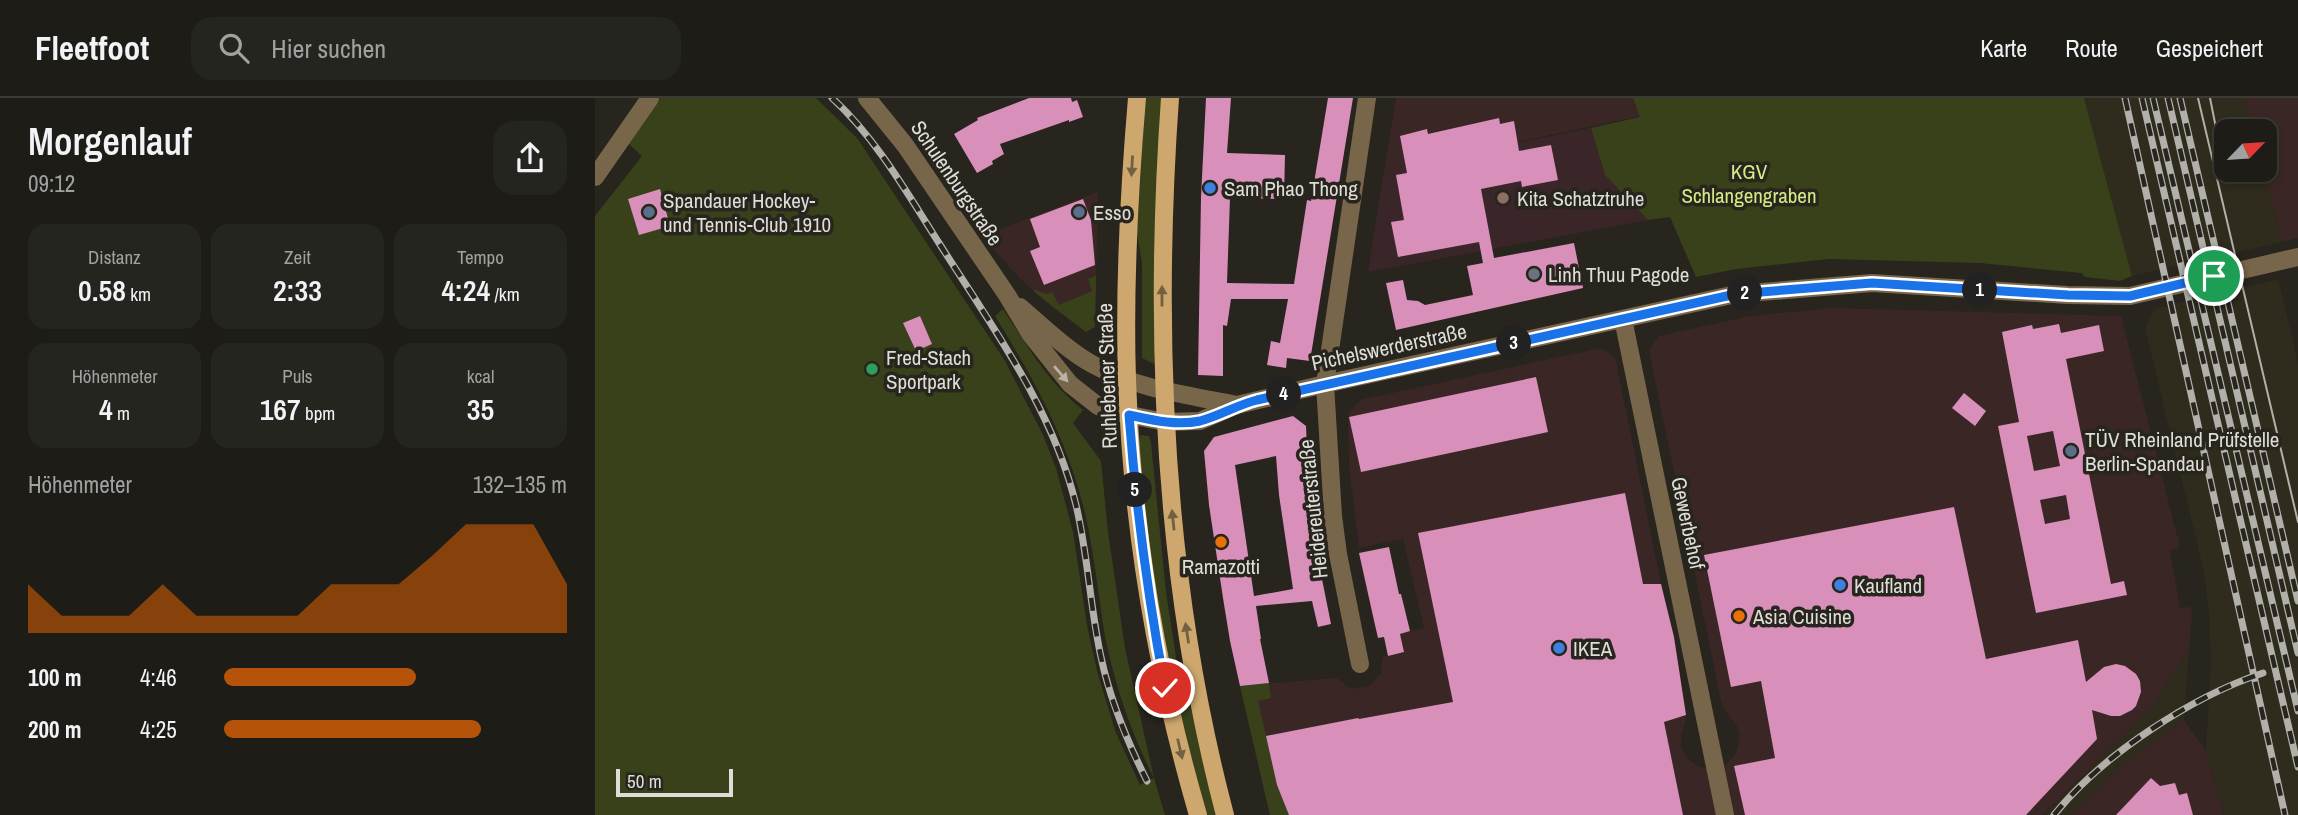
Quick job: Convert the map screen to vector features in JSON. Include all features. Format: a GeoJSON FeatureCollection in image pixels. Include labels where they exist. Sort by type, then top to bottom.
{"type":"FeatureCollection","features":[{"type":"Feature","properties":{"kind":"main road","name":"Ruhlebener Straße"},"geometry":{"type":"LineString","coordinates":[[1137,98],[1128,250],[1129,415],[1137,509],[1151,614],[1180,750],[1198,815]]}},
{"type":"Feature","properties":{"kind":"main road"},"geometry":{"type":"LineString","coordinates":[[1170,98],[1162,254],[1163,392],[1170,492],[1194,678],[1225,815]]}},
{"type":"Feature","properties":{"kind":"street"},"geometry":{"type":"LineString","coordinates":[[595,177],[650,98]]}},
{"type":"Feature","properties":{"kind":"street","name":"Schulenburgstraße"},"geometry":{"type":"LineString","coordinates":[[867,98],[897,133],[1007,295],[1031,335],[1070,384],[1098,406],[1129,415]]}},
{"type":"Feature","properties":{"kind":"street","name":"Heidereuterstraße"},"geometry":{"type":"LineString","coordinates":[[1360,664],[1333,516],[1325,384],[1367,98]]}},
{"type":"Feature","properties":{"kind":"street","name":"Pichelswerderstraße"},"geometry":{"type":"LineString","coordinates":[[1129,415],[1165,422],[1200,421],[1237,405],[1325,384],[1736,294],[1872,283],[2068,295],[2130,296],[2298,257]]}},
{"type":"Feature","properties":{"kind":"street","name":"Schulenburgstraße"},"geometry":{"type":"LineString","coordinates":[[1007,295],[1039,324],[1090,363],[1163,392]]}},
{"type":"Feature","properties":{"kind":"street","name":"Gewerbehof"},"geometry":{"type":"LineString","coordinates":[[1623,319],[1725,815]]}},
{"type":"Feature","properties":{"kind":"street","name":"Pichelswerderstraße"},"geometry":{"type":"LineString","coordinates":[[1163,392],[1237,405]]}},
{"type":"Feature","properties":{"kind":"shaded area"},"geometry":{"type":"Polygon","coordinates":[[[1396,98],[1633,98],[1641,116],[1384,170],[1396,98]]]}},
{"type":"Feature","properties":{"kind":"shaded area"},"geometry":{"type":"Polygon","coordinates":[[[2084,98],[2244,98],[2250,119],[2214,119],[2214,182],[2266,182],[2282,242],[2132,276],[2084,98]]]}},
{"type":"Feature","properties":{"kind":"shaded area"},"geometry":{"type":"Polygon","coordinates":[[[2244,98],[2298,98],[2298,238],[2282,242],[2266,182],[2277,182],[2277,119],[2250,119],[2244,98]]]}},
{"type":"Feature","properties":{"kind":"shaded area","name":"Kita Schatztruhe"},"geometry":{"type":"Polygon","coordinates":[[[1591,128],[1605,175],[1648,220],[1368,272],[1384,170],[1591,128]]]}},
{"type":"Feature","properties":{"kind":"shaded area"},"geometry":{"type":"Polygon","coordinates":[[[1098,192],[1095,327],[1086,332],[1019,278],[982,236],[1098,192]]]}},
{"type":"Feature","properties":{"kind":"shaded area"},"geometry":{"type":"Polygon","coordinates":[[[2278,279],[2298,362],[2298,815],[2224,815],[2206,751],[2211,660],[2204,572],[2145,328],[2154,309],[2278,279]]]}},
{"type":"Feature","properties":{"kind":"shaded area"},"geometry":{"type":"Polygon","coordinates":[[[1832,308],[2121,316],[2180,547],[2170,551],[2180,608],[2191,607],[2189,649],[2153,706],[2043,815],[1270,815],[1240,686],[1337,678],[1351,689],[1370,686],[1381,673],[1383,657],[1404,652],[1400,633],[1424,628],[1403,539],[1359,548],[1349,465],[1348,414],[1360,400],[1601,348],[1615,357],[1674,637],[1686,719],[1681,747],[1688,759],[1699,767],[1712,769],[1728,763],[1736,753],[1740,736],[1736,724],[1725,711],[1721,701],[1649,350],[1659,336],[1750,316],[1832,308]]]}},
{"type":"Feature","properties":{"kind":"shaded area"},"geometry":{"type":"Polygon","coordinates":[[[2189,649],[2184,720],[2125,763],[2071,815],[2044,815],[2153,706],[2189,649]]]}},
{"type":"Feature","properties":{"kind":"shaded area"},"geometry":{"type":"Polygon","coordinates":[[[2184,720],[2206,751],[2224,815],[2071,815],[2125,763],[2184,720]]]}},
{"type":"Feature","properties":{"kind":"green space"},"geometry":{"type":"Polygon","coordinates":[[[660,98],[816,98],[857,138],[1005,361],[1043,435],[1056,468],[1073,532],[1087,625],[1097,671],[1116,733],[1140,785],[1154,778],[1165,815],[595,815],[595,216],[642,156],[627,142],[660,98]]]}},
{"type":"Feature","properties":{"kind":"green space"},"geometry":{"type":"Polygon","coordinates":[[[1145,98],[1162,98],[1154,364],[1142,358],[1142,263],[1137,233],[1145,98]]]}},
{"type":"Feature","properties":{"kind":"green space","name":"KGV Schlangengraben"},"geometry":{"type":"Polygon","coordinates":[[[1633,98],[2084,98],[2132,276],[2120,281],[2085,277],[2081,273],[1980,263],[1829,259],[1736,269],[1696,277],[1670,217],[1648,220],[1605,175],[1591,128],[1640,117],[1633,98]]]}},
{"type":"Feature","properties":{"kind":"green space"},"geometry":{"type":"Polygon","coordinates":[[[1096,276],[1095,327],[1086,332],[1033,291],[1047,294],[1052,292],[1059,305],[1092,291],[1088,279],[1096,276]]]}},
{"type":"Feature","properties":{"kind":"green space"},"geometry":{"type":"Polygon","coordinates":[[[1003,309],[1048,375],[1083,410],[1073,423],[1101,461],[1125,648],[1154,778],[1131,726],[1114,673],[1077,483],[1047,409],[995,316],[1003,309]]]}},
{"type":"Feature","properties":{"kind":"green space"},"geometry":{"type":"Polygon","coordinates":[[[1140,435],[1149,436],[1151,443],[1166,592],[1178,670],[1195,721],[1218,815],[1206,815],[1168,658],[1148,539],[1139,458],[1140,435]]]}},
{"type":"Feature","properties":{"kind":"green space"},"geometry":{"type":"Polygon","coordinates":[[[1269,683],[1271,698],[1258,701],[1277,785],[1290,815],[1270,815],[1240,686],[1269,683]]]}},
{"type":"Feature","properties":{"kind":"building"},"geometry":{"type":"Polygon","coordinates":[[[1029,98],[1071,98],[1072,102],[1077,100],[1083,117],[1000,144],[1004,154],[977,173],[954,134],[978,120],[977,118],[1029,98]]]}},
{"type":"Feature","properties":{"kind":"building"},"geometry":{"type":"Polygon","coordinates":[[[1206,98],[1231,98],[1227,153],[1285,155],[1284,199],[1230,198],[1227,283],[1294,284],[1307,200],[1311,201],[1328,98],[1353,98],[1310,361],[1287,358],[1286,368],[1267,365],[1271,341],[1280,343],[1288,299],[1231,299],[1227,326],[1223,325],[1223,376],[1198,375],[1201,197],[1206,98]]]}},
{"type":"Feature","properties":{"kind":"building"},"geometry":{"type":"Polygon","coordinates":[[[1499,118],[1500,124],[1514,121],[1519,151],[1551,145],[1558,180],[1522,187],[1521,181],[1481,189],[1494,258],[1574,243],[1583,288],[1396,330],[1386,283],[1403,280],[1407,300],[1425,305],[1473,295],[1467,266],[1483,263],[1479,242],[1398,257],[1391,222],[1404,220],[1396,175],[1407,173],[1400,136],[1427,129],[1428,134],[1499,118]]]}},
{"type":"Feature","properties":{"kind":"building","name":"Spandauer Hockey- und Tennis-Club 1910"},"geometry":{"type":"Polygon","coordinates":[[[660,189],[670,226],[639,235],[628,199],[660,189]]]}},
{"type":"Feature","properties":{"kind":"building"},"geometry":{"type":"Polygon","coordinates":[[[1083,199],[1091,220],[1095,265],[1044,285],[1030,251],[1040,247],[1030,219],[1083,199]]]}},
{"type":"Feature","properties":{"kind":"building"},"geometry":{"type":"Polygon","coordinates":[[[920,316],[932,344],[916,351],[903,323],[920,316]]]}},
{"type":"Feature","properties":{"kind":"building","name":"TÜV Rheinland Prüfstelle Berlin-Spandau"},"geometry":{"type":"Polygon","coordinates":[[[2059,324],[2061,333],[2099,325],[2104,351],[2066,359],[2111,584],[2124,581],[2127,595],[2036,613],[1998,426],[2019,422],[2002,332],[2032,325],[2033,329],[2059,324]],[[2053,431],[2027,436],[2034,471],[2060,466],[2053,431]],[[2066,495],[2040,500],[2045,524],[2070,519],[2066,495]]]}},
{"type":"Feature","properties":{"kind":"building"},"geometry":{"type":"Polygon","coordinates":[[[1536,377],[1548,432],[1361,472],[1349,417],[1536,377]]]}},
{"type":"Feature","properties":{"kind":"building"},"geometry":{"type":"Polygon","coordinates":[[[1964,393],[1986,411],[1975,426],[1952,408],[1964,393]]]}},
{"type":"Feature","properties":{"kind":"building"},"geometry":{"type":"Polygon","coordinates":[[[1293,416],[1306,426],[1314,539],[1331,624],[1318,627],[1312,601],[1256,606],[1269,683],[1240,686],[1230,641],[1209,505],[1204,451],[1214,437],[1293,416]],[[1276,456],[1235,465],[1254,596],[1293,589],[1276,456]]]}},
{"type":"Feature","properties":{"kind":"building","name":"IKEA"},"geometry":{"type":"Polygon","coordinates":[[[1625,493],[1643,584],[1661,584],[1674,637],[1686,715],[1664,722],[1683,815],[1289,815],[1277,785],[1266,736],[1453,702],[1418,533],[1625,493]]]}},
{"type":"Feature","properties":{"kind":"building"},"geometry":{"type":"Polygon","coordinates":[[[1954,507],[1986,659],[2078,640],[2086,682],[2104,667],[2116,664],[2125,666],[2136,674],[2140,681],[2141,692],[2136,706],[2120,716],[2092,710],[2097,739],[2026,815],[1745,815],[1734,766],[1775,758],[1761,681],[1731,687],[1704,555],[1954,507]]]}},
{"type":"Feature","properties":{"kind":"building"},"geometry":{"type":"Polygon","coordinates":[[[1389,547],[1410,631],[1400,634],[1404,652],[1388,656],[1384,637],[1378,638],[1359,553],[1389,547]]]}},
{"type":"Feature","properties":{"kind":"building"},"geometry":{"type":"Polygon","coordinates":[[[2151,778],[2160,786],[2175,783],[2179,795],[2187,793],[2193,815],[2116,815],[2151,778]]]}},
{"type":"Feature","properties":{"kind":"tram line"},"geometry":{"type":"LineString","coordinates":[[2198,98],[2298,522]]}},
{"type":"Feature","properties":{"kind":"tram line"},"geometry":{"type":"LineString","coordinates":[[2210,98],[2214,119]]}},
{"type":"Feature","properties":{"kind":"railway"},"geometry":{"type":"LineString","coordinates":[[832,98],[863,130],[903,186],[999,337],[1052,435],[1076,505],[1097,638],[1109,689],[1147,781]]}},
{"type":"Feature","properties":{"kind":"railway"},"geometry":{"type":"LineString","coordinates":[[2125,98],[2285,815]]}},
{"type":"Feature","properties":{"kind":"railway"},"geometry":{"type":"LineString","coordinates":[[2142,98],[2298,767]]}},
{"type":"Feature","properties":{"kind":"railway"},"geometry":{"type":"LineString","coordinates":[[2153,98],[2298,711]]}},
{"type":"Feature","properties":{"kind":"railway"},"geometry":{"type":"LineString","coordinates":[[2168,98],[2298,653]]}},
{"type":"Feature","properties":{"kind":"railway"},"geometry":{"type":"LineString","coordinates":[[2180,98],[2298,601]]}},
{"type":"Feature","properties":{"kind":"railway"},"geometry":{"type":"LineString","coordinates":[[2054,815],[2097,771],[2149,730],[2207,697],[2263,673]]}},
{"type":"Feature","properties":{"kind":"place","name":"Sam Phao Thong"},"geometry":{"type":"Point","coordinates":[1210,188]}},
{"type":"Feature","properties":{"kind":"place","name":"Kita Schatztruhe"},"geometry":{"type":"Point","coordinates":[1503,198]}},
{"type":"Feature","properties":{"kind":"place","name":"Spandauer Hockey- und Tennis-Club 1910"},"geometry":{"type":"Point","coordinates":[649,212]}},
{"type":"Feature","properties":{"kind":"place","name":"Esso"},"geometry":{"type":"Point","coordinates":[1079,212]}},
{"type":"Feature","properties":{"kind":"place","name":"Linh Thuu Pagode"},"geometry":{"type":"Point","coordinates":[1534,274]}},
{"type":"Feature","properties":{"kind":"place","name":"Fred-Stach Sportpark"},"geometry":{"type":"Point","coordinates":[872,369]}},
{"type":"Feature","properties":{"kind":"place","name":"TÜV Rheinland Prüfstelle Berlin-Spandau"},"geometry":{"type":"Point","coordinates":[2071,451]}},
{"type":"Feature","properties":{"kind":"place","name":"Ramazotti"},"geometry":{"type":"Point","coordinates":[1221,542]}},
{"type":"Feature","properties":{"kind":"place","name":"Kaufland"},"geometry":{"type":"Point","coordinates":[1840,585]}},
{"type":"Feature","properties":{"kind":"place","name":"Asia Cuisine"},"geometry":{"type":"Point","coordinates":[1739,616]}},
{"type":"Feature","properties":{"kind":"place","name":"IKEA"},"geometry":{"type":"Point","coordinates":[1559,648]}},
{"type":"Feature","properties":{"kind":"route"},"geometry":{"type":"LineString","coordinates":[[1165,688],[1140,537],[1129,415],[1165,422],[1200,421],[1237,405],[1257,400],[1736,294],[1872,283],[2068,295],[2130,296],[2214,276]]}}]}
